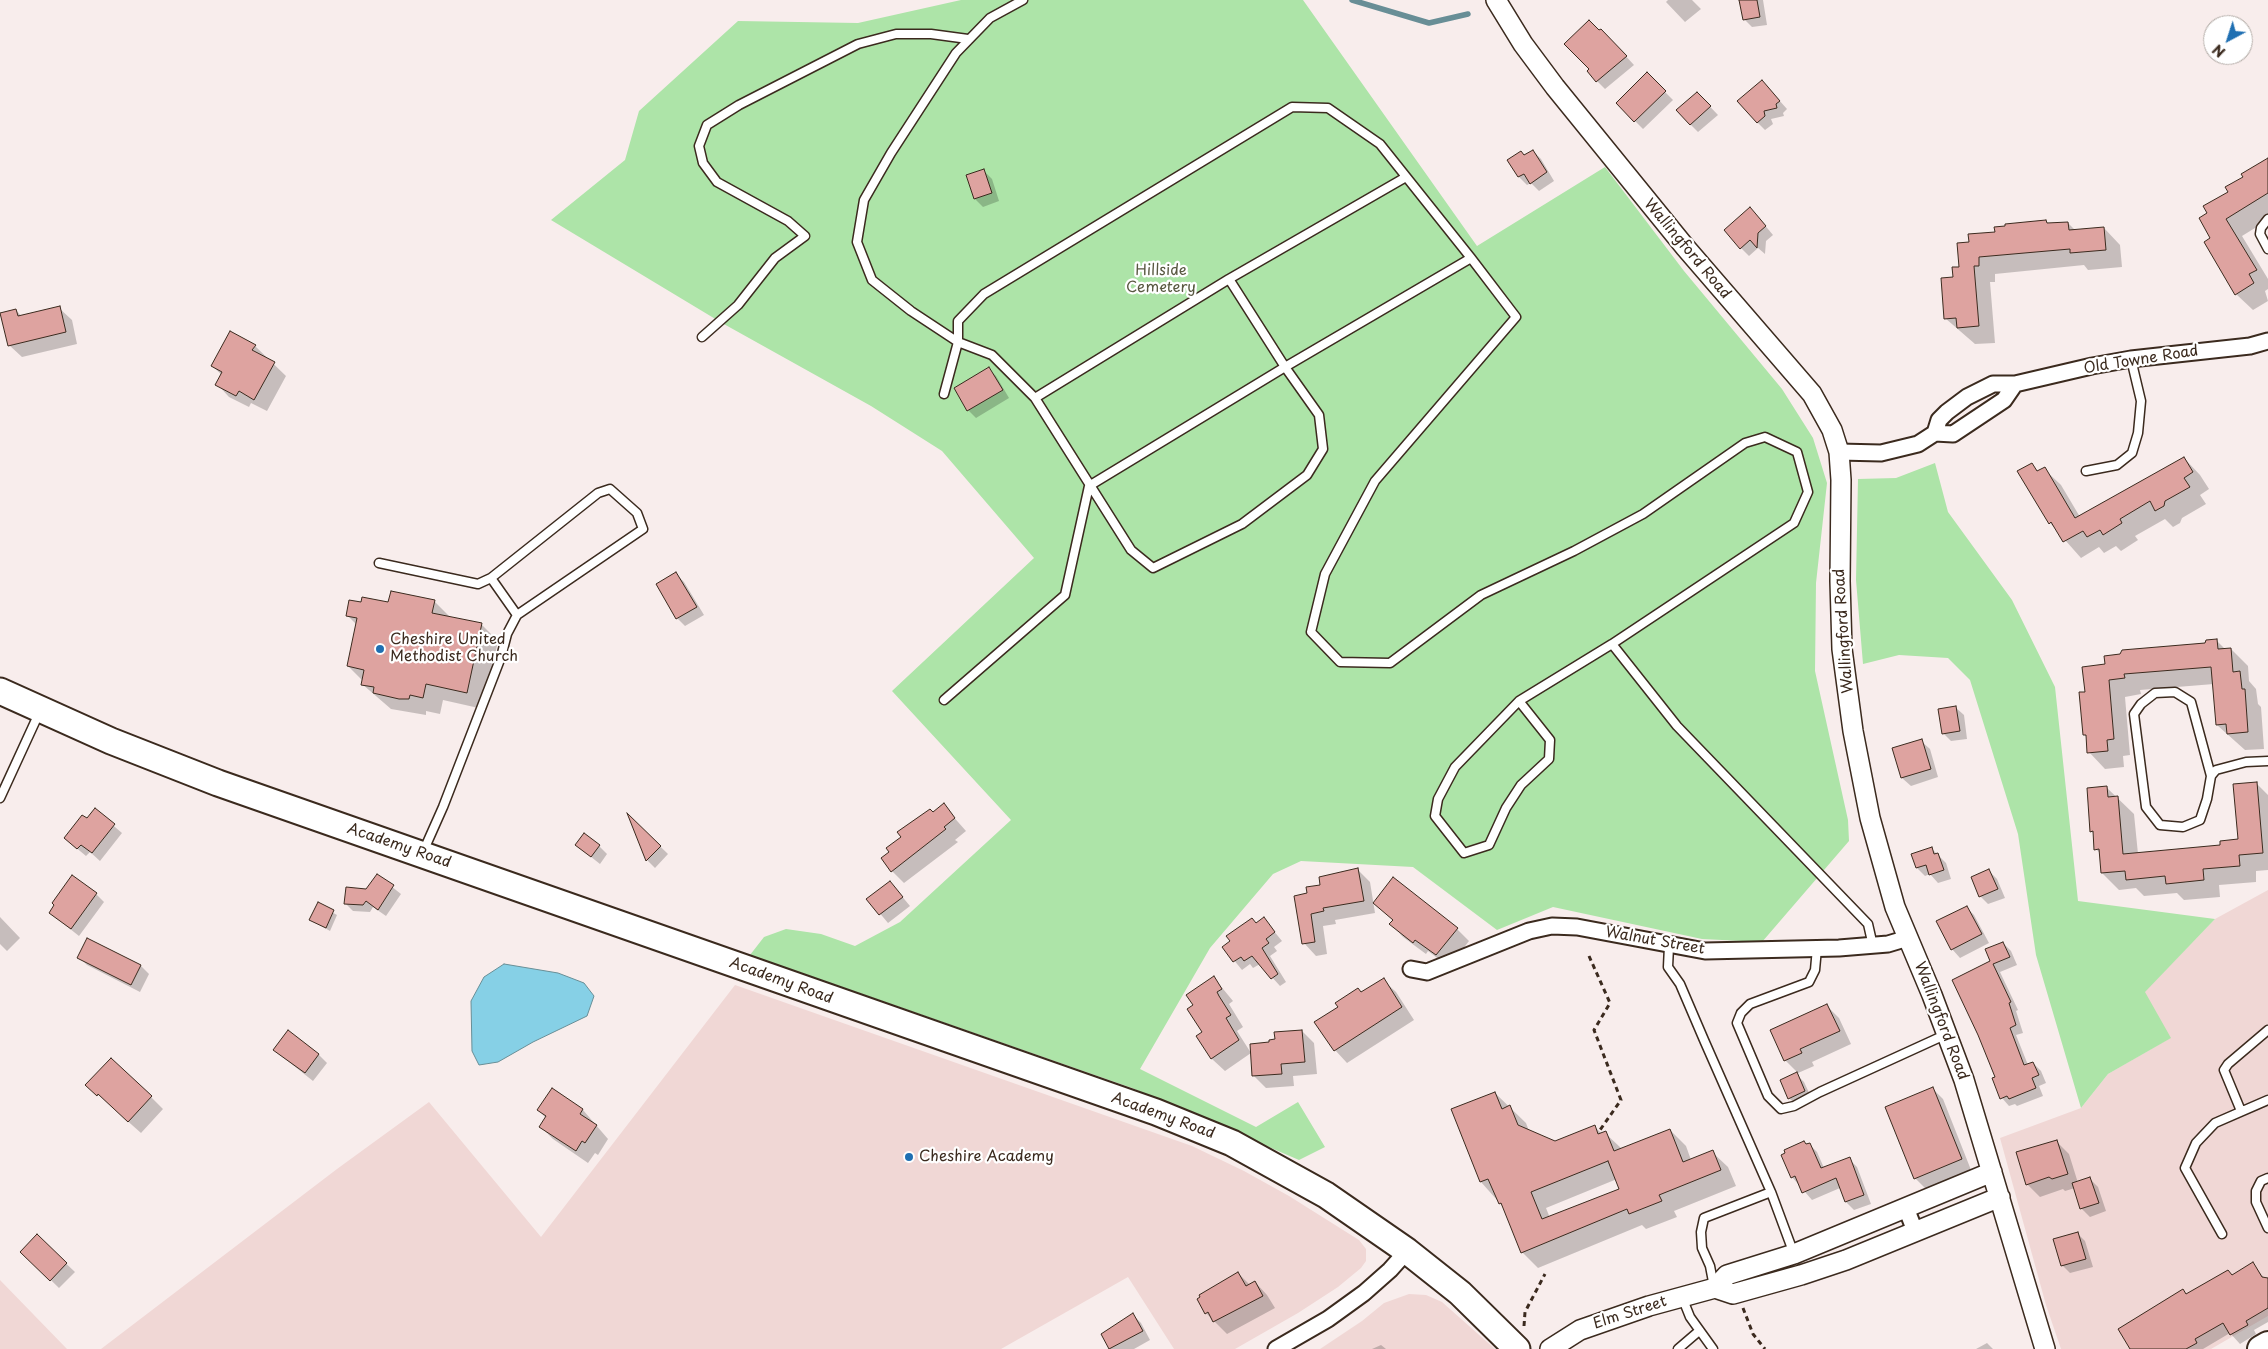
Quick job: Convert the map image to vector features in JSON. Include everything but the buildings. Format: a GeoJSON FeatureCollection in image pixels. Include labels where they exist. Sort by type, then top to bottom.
{"type":"FeatureCollection","features":[{"type":"Feature","properties":{"kind":"highway"},"geometry":{"type":"LineString","coordinates":[[2261,1349],[2268,1345]]}},
{"type":"Feature","properties":{"kind":"main road","name":"Academy Road"},"geometry":{"type":"LineString","coordinates":[[0,691],[111,741],[218,783],[1201,1129],[1262,1158],[1326,1195],[1407,1251],[1521,1338]]}},
{"type":"Feature","properties":{"kind":"street","name":"Wallingford Road"},"geometry":{"type":"LineString","coordinates":[[1496,0],[1523,44],[1555,87],[1685,247],[1812,394],[1832,430],[1839,452],[1841,480],[1840,614],[1847,690],[1870,818],[1895,907],[1947,1034],[2000,1197],[2045,1349]]}},
{"type":"Feature","properties":{"kind":"street","name":"Old Towne Road"},"geometry":{"type":"LineString","coordinates":[[1935,433],[1939,420],[1967,397],[1993,384],[2015,384],[2092,366],[2250,346],[2268,342]]}},
{"type":"Feature","properties":{"kind":"street","name":"Old Towne Road"},"geometry":{"type":"LineString","coordinates":[[1839,452],[1881,453],[1918,444],[1935,433],[1953,434],[2004,400],[2015,384]]}},
{"type":"Feature","properties":{"kind":"street","name":"Walnut Street"},"geometry":{"type":"LineString","coordinates":[[1411,969],[1428,972],[1529,931],[1552,926],[1577,927],[1669,946],[1705,950],[1873,946],[1908,938]]}},
{"type":"Feature","properties":{"kind":"street","name":"Elm Street"},"geometry":{"type":"LineString","coordinates":[[1550,1349],[1580,1330],[1616,1316],[1715,1288],[1727,1275],[1794,1254],[1992,1172]]}},
{"type":"Feature","properties":{"kind":"street","name":"Elm Street"},"geometry":{"type":"LineString","coordinates":[[1715,1288],[1733,1294],[1801,1275],[1846,1260],[2000,1197]]}},
{"type":"Feature","properties":{"kind":"street"},"geometry":{"type":"LineString","coordinates":[[1906,1208],[1916,1231]]}},
{"type":"Feature","properties":{"kind":"street"},"geometry":{"type":"LineString","coordinates":[[1276,1349],[1328,1319],[1364,1293],[1390,1270],[1407,1251]]}},
{"type":"Feature","properties":{"kind":"street"},"geometry":{"type":"LineString","coordinates":[[1794,1254],[1801,1275]]}},
{"type":"Feature","properties":{"kind":"lane"},"geometry":{"type":"LineString","coordinates":[[1023,0],[990,18],[956,53],[902,136],[864,200],[857,242],[872,280],[910,311],[958,342],[992,355],[1035,398],[1131,550],[1153,568],[1242,524],[1307,475],[1323,449],[1319,415],[1285,367],[1229,279]]}},
{"type":"Feature","properties":{"kind":"lane"},"geometry":{"type":"LineString","coordinates":[[702,337],[738,305],[775,258],[805,236],[788,222],[717,182],[703,162],[699,146],[707,125],[740,105],[858,44],[896,34],[931,34],[968,39]]}},
{"type":"Feature","properties":{"kind":"lane"},"geometry":{"type":"LineString","coordinates":[[944,394],[958,342],[958,321],[984,294],[1292,106],[1328,108],[1380,144],[1516,317],[1375,482],[1325,574],[1311,632],[1340,662],[1390,663],[1481,595],[1574,551],[1643,514],[1745,443],[1764,436],[1797,452],[1808,492],[1794,523],[1612,644],[1519,701],[1454,767],[1438,799],[1435,816],[1464,853],[1490,845],[1506,808],[1521,785],[1549,759],[1550,740],[1519,701]]}},
{"type":"Feature","properties":{"kind":"lane"},"geometry":{"type":"LineString","coordinates":[[1035,398],[1229,279],[1406,177]]}},
{"type":"Feature","properties":{"kind":"lane"},"geometry":{"type":"LineString","coordinates":[[2268,219],[2261,228],[2260,234],[2268,248]]}},
{"type":"Feature","properties":{"kind":"lane"},"geometry":{"type":"LineString","coordinates":[[944,700],[1065,595],[1089,486],[1285,367],[1471,258]]}},
{"type":"Feature","properties":{"kind":"lane"},"geometry":{"type":"LineString","coordinates":[[2086,471],[2117,465],[2132,453],[2138,433],[2141,401],[2131,360]]}},
{"type":"Feature","properties":{"kind":"lane"},"geometry":{"type":"LineString","coordinates":[[379,563],[478,584],[491,578],[598,493],[610,489],[637,513],[643,529],[517,615],[507,634],[443,807],[422,854]]}},
{"type":"Feature","properties":{"kind":"lane"},"geometry":{"type":"LineString","coordinates":[[491,578],[517,615]]}},
{"type":"Feature","properties":{"kind":"lane"},"geometry":{"type":"LineString","coordinates":[[1612,644],[1677,726],[1868,924],[1873,946]]}},
{"type":"Feature","properties":{"kind":"lane"},"geometry":{"type":"LineString","coordinates":[[2211,776],[2191,702],[2175,692],[2155,693],[2141,704],[2134,714],[2146,807],[2160,825],[2183,827],[2200,820],[2207,800],[2211,776],[2216,770],[2246,762],[2268,761]]}},
{"type":"Feature","properties":{"kind":"lane"},"geometry":{"type":"LineString","coordinates":[[0,798],[41,710]]}},
{"type":"Feature","properties":{"kind":"lane"},"geometry":{"type":"LineString","coordinates":[[1669,946],[1668,967],[1680,984],[1770,1192],[1794,1254]]}},
{"type":"Feature","properties":{"kind":"lane"},"geometry":{"type":"LineString","coordinates":[[1817,948],[1815,970],[1809,982],[1750,1004],[1741,1013],[1737,1023],[1768,1096],[1781,1109],[1794,1106],[1820,1092],[1947,1034]]}},
{"type":"Feature","properties":{"kind":"lane"},"geometry":{"type":"LineString","coordinates":[[2242,1111],[2224,1070],[2228,1064],[2268,1030]]}},
{"type":"Feature","properties":{"kind":"lane"},"geometry":{"type":"LineString","coordinates":[[2222,1234],[2185,1168],[2196,1143],[2215,1123],[2268,1100]]}},
{"type":"Feature","properties":{"kind":"lane"},"geometry":{"type":"LineString","coordinates":[[2268,1178],[2261,1181],[2256,1192],[2256,1202],[2268,1228]]}},
{"type":"Feature","properties":{"kind":"lane"},"geometry":{"type":"LineString","coordinates":[[1715,1288],[1710,1266],[1702,1248],[1701,1232],[1704,1218],[1770,1192]]}},
{"type":"Feature","properties":{"kind":"lane"},"geometry":{"type":"LineString","coordinates":[[1682,1297],[1690,1317],[1713,1349]]}},
{"type":"Feature","properties":{"kind":"lane"},"geometry":{"type":"LineString","coordinates":[[1678,1349],[1699,1331]]}},
{"type":"Feature","properties":{"kind":"path"},"geometry":{"type":"LineString","coordinates":[[1589,956],[1610,1003],[1594,1030],[1621,1100],[1600,1130]]}},
{"type":"Feature","properties":{"kind":"path"},"geometry":{"type":"LineString","coordinates":[[1521,1338],[1525,1312],[1545,1274]]}},
{"type":"Feature","properties":{"kind":"path"},"geometry":{"type":"LineString","coordinates":[[1742,1305],[1753,1334],[1765,1349]]}},
{"type":"Feature","properties":{"kind":"shaded area"},"geometry":{"type":"Polygon","coordinates":[[[2268,890],[2268,1316],[2211,1349],[2061,1349],[2046,1305],[2000,1138],[2081,1108],[2108,1074],[2170,1038],[2144,992],[2215,919],[2268,890]]]}},
{"type":"Feature","properties":{"kind":"shaded area","name":"Cheshire Academy"},"geometry":{"type":"Polygon","coordinates":[[[735,985],[1192,1146],[1244,1171],[1289,1196],[1359,1240],[1366,1249],[1366,1261],[1361,1268],[1338,1287],[1298,1313],[1235,1349],[1174,1349],[1128,1277],[1001,1349],[101,1349],[337,1169],[429,1102],[541,1237],[735,985]]]}},
{"type":"Feature","properties":{"kind":"shaded area"},"geometry":{"type":"Polygon","coordinates":[[[0,1280],[67,1349],[0,1349],[0,1280]]]}},
{"type":"Feature","properties":{"kind":"shaded area"},"geometry":{"type":"Polygon","coordinates":[[[1409,1294],[1426,1295],[1442,1302],[1495,1349],[1320,1349],[1362,1321],[1384,1303],[1409,1294]]]}},
{"type":"Feature","properties":{"kind":"green space","name":"Hillside Cemetery"},"geometry":{"type":"Polygon","coordinates":[[[961,0],[1303,0],[1477,246],[1605,167],[1684,271],[1782,389],[1813,438],[1827,483],[1816,583],[1815,671],[1848,820],[1849,841],[1762,942],[1702,939],[1553,907],[1497,930],[1413,867],[1301,861],[1273,874],[1210,948],[1140,1069],[1256,1127],[1298,1102],[1325,1147],[1299,1160],[1132,1088],[750,955],[764,937],[786,929],[821,934],[855,946],[900,922],[1011,820],[892,691],[1034,558],[942,451],[871,406],[722,323],[551,220],[625,160],[639,111],[738,21],[858,23],[961,0]]]}},
{"type":"Feature","properties":{"kind":"green space"},"geometry":{"type":"Polygon","coordinates":[[[1935,463],[1948,512],[2012,600],[2055,687],[2078,901],[2215,919],[2145,992],[2171,1038],[2108,1074],[2081,1108],[2036,955],[2018,834],[1970,680],[1948,658],[1899,655],[1863,664],[1856,580],[1858,479],[1896,478],[1935,463]]]}},
{"type":"Feature","properties":{"kind":"water"},"geometry":{"type":"Polygon","coordinates":[[[504,964],[558,973],[584,983],[594,996],[587,1016],[533,1042],[498,1062],[479,1065],[472,1051],[471,1001],[484,977],[504,964]]]}},
{"type":"Feature","properties":{"kind":"waterway"},"geometry":{"type":"LineString","coordinates":[[1352,0],[1429,23],[1468,14]]}},
{"type":"Feature","properties":{"kind":"place","name":"Cheshire United Methodist Church"},"geometry":{"type":"Point","coordinates":[380,649]}},
{"type":"Feature","properties":{"kind":"place","name":"Cheshire Academy"},"geometry":{"type":"Point","coordinates":[909,1157]}}]}
